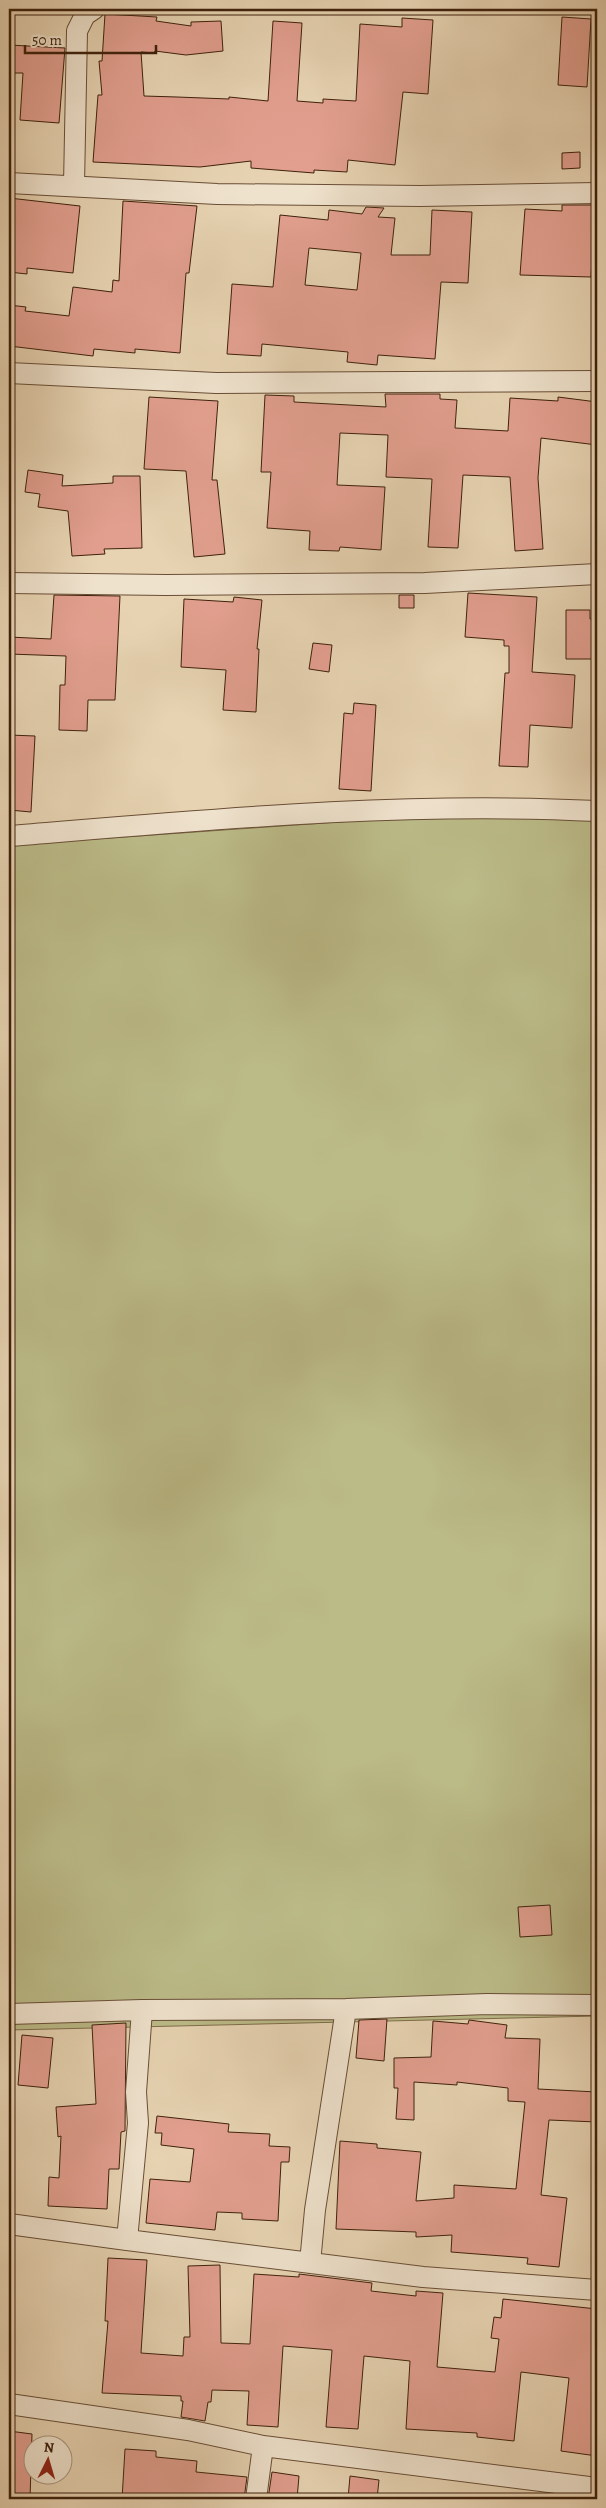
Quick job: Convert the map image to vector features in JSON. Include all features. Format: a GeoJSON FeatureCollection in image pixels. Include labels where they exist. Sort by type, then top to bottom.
{"type":"FeatureCollection","features":[{"type":"Feature","properties":{"kind":"street"},"geometry":{"type":"LineString","coordinates":[[74,185],[77,31],[85,14],[94,9]]}},
{"type":"Feature","properties":{"kind":"street"},"geometry":{"type":"LineString","coordinates":[[9,183],[217,194],[420,196],[597,193]]}},
{"type":"Feature","properties":{"kind":"street"},"geometry":{"type":"LineString","coordinates":[[9,373],[216,383],[597,381]]}},
{"type":"Feature","properties":{"kind":"street"},"geometry":{"type":"LineString","coordinates":[[9,583],[166,585],[425,583],[597,574]]}},
{"type":"Feature","properties":{"kind":"street"},"geometry":{"type":"LineString","coordinates":[[9,836],[286,814],[513,807],[597,811]]}},
{"type":"Feature","properties":{"kind":"street"},"geometry":{"type":"LineString","coordinates":[[9,2014],[142,2010],[346,2009],[487,2004],[597,2005]]}},
{"type":"Feature","properties":{"kind":"street"},"geometry":{"type":"LineString","coordinates":[[310,2263],[315,2210],[346,2009]]}},
{"type":"Feature","properties":{"kind":"street"},"geometry":{"type":"LineString","coordinates":[[127,2240],[138,2123],[136,2092],[142,2010]]}},
{"type":"Feature","properties":{"kind":"street"},"geometry":{"type":"LineString","coordinates":[[9,2224],[423,2277],[597,2290]]}},
{"type":"Feature","properties":{"kind":"street"},"geometry":{"type":"LineString","coordinates":[[9,2404],[188,2430],[263,2446],[597,2488]]}},
{"type":"Feature","properties":{"kind":"street"},"geometry":{"type":"LineString","coordinates":[[256,2499],[263,2446]]}},
{"type":"Feature","properties":{"kind":"green space"},"geometry":{"type":"Polygon","coordinates":[[[597,804],[597,2016],[9,2030],[9,845],[597,804]]]}},
{"type":"Feature","properties":{"kind":"building"},"geometry":{"type":"Polygon","coordinates":[[[105,14],[157,17],[156,21],[191,26],[191,22],[221,21],[223,51],[186,55],[155,51],[154,53],[141,52],[144,96],[229,99],[229,97],[268,101],[273,21],[302,23],[297,101],[323,103],[323,99],[356,101],[360,24],[402,27],[402,18],[433,20],[428,94],[403,92],[395,165],[348,160],[347,172],[314,170],[314,173],[251,168],[251,161],[200,167],[93,162],[98,95],[102,95],[99,61],[102,61],[105,14]]]}},
{"type":"Feature","properties":{"kind":"building"},"geometry":{"type":"Polygon","coordinates":[[[562,17],[591,19],[587,87],[558,85],[562,17]]]}},
{"type":"Feature","properties":{"kind":"building"},"geometry":{"type":"Polygon","coordinates":[[[9,45],[65,48],[59,123],[20,120],[23,73],[9,73],[9,45]]]}},
{"type":"Feature","properties":{"kind":"building"},"geometry":{"type":"Polygon","coordinates":[[[580,152],[580,168],[562,169],[562,153],[580,152]]]}},
{"type":"Feature","properties":{"kind":"building"},"geometry":{"type":"Polygon","coordinates":[[[9,198],[80,206],[73,273],[27,268],[27,274],[9,272],[9,198]]]}},
{"type":"Feature","properties":{"kind":"building"},"geometry":{"type":"Polygon","coordinates":[[[123,201],[197,206],[189,273],[186,273],[180,353],[135,349],[135,353],[94,349],[93,356],[9,346],[9,305],[26,307],[25,311],[69,316],[73,287],[112,292],[113,280],[119,281],[123,201]]]}},
{"type":"Feature","properties":{"kind":"building"},"geometry":{"type":"Polygon","coordinates":[[[562,205],[595,205],[591,277],[520,275],[525,209],[562,211],[562,205]]]}},
{"type":"Feature","properties":{"kind":"building"},"geometry":{"type":"Polygon","coordinates":[[[366,207],[384,208],[378,217],[395,218],[391,255],[430,255],[432,210],[472,212],[468,283],[441,282],[435,359],[378,355],[377,365],[347,362],[348,352],[262,344],[261,356],[227,354],[232,284],[273,287],[280,215],[328,220],[329,210],[362,214],[366,207]],[[309,248],[305,285],[357,290],[361,253],[309,248]]]}},
{"type":"Feature","properties":{"kind":"building"},"geometry":{"type":"Polygon","coordinates":[[[385,394],[440,394],[440,399],[457,400],[455,428],[508,431],[510,398],[558,401],[558,397],[597,402],[597,445],[541,438],[538,478],[543,549],[515,551],[510,477],[463,475],[458,548],[428,547],[432,479],[386,477],[388,435],[340,433],[337,485],[385,487],[381,550],[340,547],[339,551],[309,550],[310,531],[267,528],[271,472],[261,472],[265,395],[294,396],[294,402],[386,407],[385,394]]]}},
{"type":"Feature","properties":{"kind":"building"},"geometry":{"type":"Polygon","coordinates":[[[149,397],[218,401],[212,480],[217,480],[225,554],[194,557],[186,471],[144,469],[149,397]]]}},
{"type":"Feature","properties":{"kind":"building"},"geometry":{"type":"Polygon","coordinates":[[[28,470],[63,475],[62,486],[113,483],[113,476],[140,476],[142,548],[104,549],[105,554],[72,556],[68,511],[38,507],[40,494],[25,492],[28,470]]]}},
{"type":"Feature","properties":{"kind":"building"},"geometry":{"type":"Polygon","coordinates":[[[468,593],[537,597],[532,672],[575,675],[572,728],[530,725],[528,767],[499,766],[505,673],[509,673],[509,646],[504,646],[504,640],[465,637],[468,593]]]}},
{"type":"Feature","properties":{"kind":"building"},"geometry":{"type":"Polygon","coordinates":[[[54,595],[120,596],[115,700],[88,700],[87,731],[59,730],[60,685],[65,685],[66,656],[9,654],[9,637],[51,639],[54,595]]]}},
{"type":"Feature","properties":{"kind":"building"},"geometry":{"type":"Polygon","coordinates":[[[399,595],[414,595],[414,608],[399,608],[399,595]]]}},
{"type":"Feature","properties":{"kind":"building"},"geometry":{"type":"Polygon","coordinates":[[[234,597],[262,600],[257,649],[259,649],[256,712],[223,710],[226,670],[181,667],[184,599],[233,602],[234,597]]]}},
{"type":"Feature","properties":{"kind":"building"},"geometry":{"type":"Polygon","coordinates":[[[566,610],[590,610],[590,619],[597,619],[597,659],[566,659],[566,610]]]}},
{"type":"Feature","properties":{"kind":"building"},"geometry":{"type":"Polygon","coordinates":[[[313,643],[332,645],[329,672],[309,669],[313,643]]]}},
{"type":"Feature","properties":{"kind":"building"},"geometry":{"type":"Polygon","coordinates":[[[354,703],[376,705],[371,791],[339,789],[344,713],[353,714],[354,703]]]}},
{"type":"Feature","properties":{"kind":"building"},"geometry":{"type":"Polygon","coordinates":[[[9,735],[35,736],[31,812],[9,810],[9,735]]]}},
{"type":"Feature","properties":{"kind":"building"},"geometry":{"type":"Polygon","coordinates":[[[550,1905],[552,1935],[520,1937],[518,1907],[550,1905]]]}},
{"type":"Feature","properties":{"kind":"building"},"geometry":{"type":"Polygon","coordinates":[[[387,2019],[384,2061],[356,2058],[359,2020],[387,2019]]]}},
{"type":"Feature","properties":{"kind":"building"},"geometry":{"type":"Polygon","coordinates":[[[469,2020],[507,2025],[505,2038],[540,2039],[538,2089],[597,2092],[597,2122],[549,2120],[541,2195],[567,2198],[559,2267],[527,2264],[528,2258],[451,2252],[452,2235],[416,2237],[416,2232],[336,2229],[340,2141],[377,2144],[377,2148],[421,2152],[416,2201],[454,2198],[454,2185],[516,2189],[525,2102],[508,2101],[508,2088],[457,2082],[457,2085],[414,2082],[414,2120],[396,2119],[398,2088],[394,2088],[394,2058],[431,2057],[433,2021],[468,2024],[469,2020]]]}},
{"type":"Feature","properties":{"kind":"building"},"geometry":{"type":"Polygon","coordinates":[[[126,2023],[125,2131],[121,2132],[119,2169],[109,2169],[107,2209],[48,2206],[49,2177],[59,2178],[61,2136],[58,2137],[56,2107],[96,2104],[92,2025],[126,2023]]]}},
{"type":"Feature","properties":{"kind":"building"},"geometry":{"type":"Polygon","coordinates":[[[22,2035],[53,2038],[48,2088],[18,2085],[22,2035]]]}},
{"type":"Feature","properties":{"kind":"building"},"geometry":{"type":"Polygon","coordinates":[[[157,2116],[229,2124],[228,2132],[270,2134],[269,2146],[290,2147],[289,2162],[281,2162],[278,2221],[242,2219],[242,2213],[217,2212],[215,2230],[146,2223],[150,2179],[190,2182],[194,2149],[161,2145],[162,2133],[155,2133],[157,2116]]]}},
{"type":"Feature","properties":{"kind":"building"},"geometry":{"type":"Polygon","coordinates":[[[108,2258],[147,2260],[141,2353],[183,2356],[184,2337],[190,2337],[188,2266],[220,2265],[221,2343],[250,2344],[254,2274],[299,2277],[299,2274],[372,2283],[371,2291],[416,2296],[416,2291],[443,2293],[437,2367],[495,2372],[499,2339],[491,2338],[494,2317],[501,2318],[503,2299],[597,2309],[597,2456],[561,2451],[569,2378],[521,2372],[514,2441],[477,2437],[477,2433],[406,2429],[410,2361],[364,2356],[358,2429],[326,2427],[332,2350],[283,2346],[278,2427],[247,2425],[249,2391],[212,2390],[211,2402],[208,2402],[205,2421],[181,2417],[183,2401],[181,2401],[181,2396],[102,2393],[108,2321],[105,2321],[108,2258]]]}},
{"type":"Feature","properties":{"kind":"building"},"geometry":{"type":"Polygon","coordinates":[[[9,2431],[32,2434],[32,2436],[22,2436],[22,2486],[30,2486],[30,2499],[9,2499],[9,2431]]]}},
{"type":"Feature","properties":{"kind":"building"},"geometry":{"type":"Polygon","coordinates":[[[125,2449],[156,2451],[156,2457],[197,2461],[196,2472],[247,2477],[244,2499],[122,2499],[125,2449]]]}},
{"type":"Feature","properties":{"kind":"building"},"geometry":{"type":"Polygon","coordinates":[[[272,2472],[299,2476],[297,2499],[268,2499],[272,2472]]]}},
{"type":"Feature","properties":{"kind":"building"},"geometry":{"type":"Polygon","coordinates":[[[350,2476],[379,2480],[377,2499],[348,2499],[350,2476]]]}}]}
